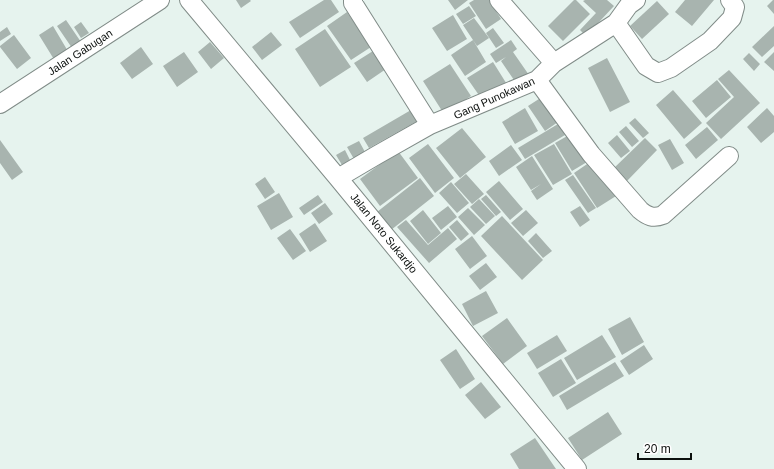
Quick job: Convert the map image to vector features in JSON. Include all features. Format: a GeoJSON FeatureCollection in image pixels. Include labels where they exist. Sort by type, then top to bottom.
{"type":"FeatureCollection","features":[{"type":"Feature","properties":{"kind":"street","name":"Jalan Gabugan"},"geometry":{"type":"LineString","coordinates":[[0,104],[160,0]]}},
{"type":"Feature","properties":{"kind":"street","name":"Jalan Noto Sukardjo"},"geometry":{"type":"LineString","coordinates":[[188,0],[338,178],[577,469]]}},
{"type":"Feature","properties":{"kind":"street"},"geometry":{"type":"LineString","coordinates":[[353,0],[353,3],[430,125]]}},
{"type":"Feature","properties":{"kind":"street"},"geometry":{"type":"LineString","coordinates":[[499,0],[554,63]]}},
{"type":"Feature","properties":{"kind":"street"},"geometry":{"type":"LineString","coordinates":[[616,23],[646,66],[658,73],[671,68],[710,41],[732,18],[734,6],[730,0]]}},
{"type":"Feature","properties":{"kind":"street","name":"Gang Punokawan"},"geometry":{"type":"LineString","coordinates":[[338,178],[430,125],[537,80],[554,63],[616,23],[630,2]]}},
{"type":"Feature","properties":{"kind":"street"},"geometry":{"type":"LineString","coordinates":[[537,80],[591,154],[645,215],[655,218],[663,216],[729,156]]}},
{"type":"Feature","properties":{"kind":"building"},"geometry":{"type":"Polygon","coordinates":[[[236,0],[250,0],[251,1],[241,8],[236,0]]]}},
{"type":"Feature","properties":{"kind":"building"},"geometry":{"type":"Polygon","coordinates":[[[324,0],[331,0],[339,12],[300,38],[289,22],[324,0]]]}},
{"type":"Feature","properties":{"kind":"building"},"geometry":{"type":"Polygon","coordinates":[[[448,0],[468,0],[455,10],[448,0]]]}},
{"type":"Feature","properties":{"kind":"building"},"geometry":{"type":"Polygon","coordinates":[[[474,0],[489,0],[501,19],[486,29],[469,3],[474,0]]]}},
{"type":"Feature","properties":{"kind":"building"},"geometry":{"type":"Polygon","coordinates":[[[574,0],[576,0],[590,14],[563,41],[548,26],[574,0]]]}},
{"type":"Feature","properties":{"kind":"building"},"geometry":{"type":"Polygon","coordinates":[[[607,0],[614,6],[586,36],[580,30],[596,13],[583,1],[607,0]]]}},
{"type":"Feature","properties":{"kind":"building"},"geometry":{"type":"Polygon","coordinates":[[[685,0],[714,0],[692,26],[675,12],[685,0]]]}},
{"type":"Feature","properties":{"kind":"building"},"geometry":{"type":"Polygon","coordinates":[[[774,0],[774,14],[767,6],[774,0]]]}},
{"type":"Feature","properties":{"kind":"building"},"geometry":{"type":"Polygon","coordinates":[[[657,1],[669,14],[642,39],[630,26],[657,1]]]}},
{"type":"Feature","properties":{"kind":"building"},"geometry":{"type":"Polygon","coordinates":[[[469,6],[476,16],[463,24],[456,14],[469,6]]]}},
{"type":"Feature","properties":{"kind":"building"},"geometry":{"type":"Polygon","coordinates":[[[347,12],[371,47],[351,60],[327,26],[347,12]]]}},
{"type":"Feature","properties":{"kind":"building"},"geometry":{"type":"Polygon","coordinates":[[[453,15],[467,39],[447,51],[432,28],[453,15]]]}},
{"type":"Feature","properties":{"kind":"building"},"geometry":{"type":"Polygon","coordinates":[[[474,18],[489,38],[477,46],[463,25],[474,18]]]}},
{"type":"Feature","properties":{"kind":"building"},"geometry":{"type":"Polygon","coordinates":[[[66,20],[81,42],[72,48],[57,26],[66,20]]]}},
{"type":"Feature","properties":{"kind":"building"},"geometry":{"type":"Polygon","coordinates":[[[81,22],[89,33],[81,38],[74,27],[81,22]]]}},
{"type":"Feature","properties":{"kind":"building"},"geometry":{"type":"Polygon","coordinates":[[[53,26],[69,53],[55,61],[39,35],[53,26]]]}},
{"type":"Feature","properties":{"kind":"building"},"geometry":{"type":"Polygon","coordinates":[[[774,26],[774,46],[762,57],[752,47],[774,26]]]}},
{"type":"Feature","properties":{"kind":"building"},"geometry":{"type":"Polygon","coordinates":[[[7,27],[11,34],[0,41],[0,32],[7,27]]]}},
{"type":"Feature","properties":{"kind":"building"},"geometry":{"type":"Polygon","coordinates":[[[493,28],[504,43],[496,48],[486,33],[493,28]]]}},
{"type":"Feature","properties":{"kind":"building"},"geometry":{"type":"Polygon","coordinates":[[[325,29],[351,67],[320,87],[295,49],[325,29]]]}},
{"type":"Feature","properties":{"kind":"building"},"geometry":{"type":"Polygon","coordinates":[[[271,32],[282,45],[262,60],[252,47],[271,32]]]}},
{"type":"Feature","properties":{"kind":"building"},"geometry":{"type":"Polygon","coordinates":[[[14,35],[31,58],[17,69],[0,47],[14,35]]]}},
{"type":"Feature","properties":{"kind":"building"},"geometry":{"type":"Polygon","coordinates":[[[473,40],[486,62],[465,76],[451,55],[473,40]]]}},
{"type":"Feature","properties":{"kind":"building"},"geometry":{"type":"Polygon","coordinates":[[[511,40],[517,49],[513,52],[529,75],[516,83],[501,61],[506,57],[496,63],[490,54],[511,40]]]}},
{"type":"Feature","properties":{"kind":"building"},"geometry":{"type":"Polygon","coordinates":[[[210,42],[224,58],[211,69],[198,52],[210,42]]]}},
{"type":"Feature","properties":{"kind":"building"},"geometry":{"type":"Polygon","coordinates":[[[141,47],[153,64],[132,79],[120,63],[141,47]]]}},
{"type":"Feature","properties":{"kind":"building"},"geometry":{"type":"Polygon","coordinates":[[[373,51],[386,69],[367,82],[354,63],[373,51]]]}},
{"type":"Feature","properties":{"kind":"building"},"geometry":{"type":"Polygon","coordinates":[[[184,52],[198,72],[177,87],[163,66],[184,52]]]}},
{"type":"Feature","properties":{"kind":"building"},"geometry":{"type":"Polygon","coordinates":[[[774,52],[774,71],[764,62],[774,52]]]}},
{"type":"Feature","properties":{"kind":"building"},"geometry":{"type":"Polygon","coordinates":[[[749,53],[760,64],[754,71],[743,59],[749,53]]]}},
{"type":"Feature","properties":{"kind":"building"},"geometry":{"type":"Polygon","coordinates":[[[607,58],[630,102],[610,112],[588,68],[607,58]]]}},
{"type":"Feature","properties":{"kind":"building"},"geometry":{"type":"Polygon","coordinates":[[[493,62],[508,86],[483,101],[467,78],[493,62]]]}},
{"type":"Feature","properties":{"kind":"building"},"geometry":{"type":"Polygon","coordinates":[[[450,64],[471,96],[444,114],[423,81],[450,64]]]}},
{"type":"Feature","properties":{"kind":"building"},"geometry":{"type":"Polygon","coordinates":[[[729,70],[760,103],[721,139],[706,123],[734,97],[718,79],[729,70]]]}},
{"type":"Feature","properties":{"kind":"building"},"geometry":{"type":"Polygon","coordinates":[[[717,80],[731,97],[706,118],[692,101],[717,80]]]}},
{"type":"Feature","properties":{"kind":"building"},"geometry":{"type":"Polygon","coordinates":[[[673,90],[702,123],[684,139],[656,105],[673,90]]]}},
{"type":"Feature","properties":{"kind":"building"},"geometry":{"type":"Polygon","coordinates":[[[542,97],[558,122],[545,131],[528,106],[542,97]]]}},
{"type":"Feature","properties":{"kind":"building"},"geometry":{"type":"Polygon","coordinates":[[[525,108],[538,131],[515,144],[502,122],[525,108]]]}},
{"type":"Feature","properties":{"kind":"building"},"geometry":{"type":"Polygon","coordinates":[[[767,108],[774,116],[774,132],[761,143],[747,127],[767,108]]]}},
{"type":"Feature","properties":{"kind":"building"},"geometry":{"type":"Polygon","coordinates":[[[411,110],[417,121],[369,148],[363,138],[411,110]]]}},
{"type":"Feature","properties":{"kind":"building"},"geometry":{"type":"Polygon","coordinates":[[[635,118],[649,133],[643,138],[629,123],[635,118]]]}},
{"type":"Feature","properties":{"kind":"building"},"geometry":{"type":"Polygon","coordinates":[[[558,124],[565,135],[525,159],[518,148],[558,124]]]}},
{"type":"Feature","properties":{"kind":"building"},"geometry":{"type":"Polygon","coordinates":[[[626,126],[639,141],[632,147],[619,132],[626,126]]]}},
{"type":"Feature","properties":{"kind":"building"},"geometry":{"type":"Polygon","coordinates":[[[707,127],[718,140],[696,159],[685,145],[707,127]]]}},
{"type":"Feature","properties":{"kind":"building"},"geometry":{"type":"Polygon","coordinates":[[[462,128],[486,157],[460,178],[436,148],[462,128]]]}},
{"type":"Feature","properties":{"kind":"building"},"geometry":{"type":"Polygon","coordinates":[[[569,135],[587,162],[572,171],[555,143],[569,135]]]}},
{"type":"Feature","properties":{"kind":"building"},"geometry":{"type":"Polygon","coordinates":[[[617,135],[630,151],[621,158],[608,143],[617,135]]]}},
{"type":"Feature","properties":{"kind":"building"},"geometry":{"type":"Polygon","coordinates":[[[645,138],[657,150],[627,181],[614,168],[645,138]]]}},
{"type":"Feature","properties":{"kind":"building"},"geometry":{"type":"Polygon","coordinates":[[[670,139],[684,163],[672,170],[658,145],[670,139]]]}},
{"type":"Feature","properties":{"kind":"building"},"geometry":{"type":"Polygon","coordinates":[[[0,140],[23,172],[12,180],[0,163],[0,140]]]}},
{"type":"Feature","properties":{"kind":"building"},"geometry":{"type":"Polygon","coordinates":[[[359,141],[365,152],[354,159],[347,147],[359,141]]]}},
{"type":"Feature","properties":{"kind":"building"},"geometry":{"type":"Polygon","coordinates":[[[428,144],[454,178],[435,193],[409,158],[428,144]]]}},
{"type":"Feature","properties":{"kind":"building"},"geometry":{"type":"Polygon","coordinates":[[[554,144],[572,174],[553,185],[534,155],[554,144]]]}},
{"type":"Feature","properties":{"kind":"building"},"geometry":{"type":"Polygon","coordinates":[[[511,145],[522,160],[499,176],[489,161],[511,145]]]}},
{"type":"Feature","properties":{"kind":"building"},"geometry":{"type":"Polygon","coordinates":[[[345,150],[350,160],[342,165],[336,155],[345,150]]]}},
{"type":"Feature","properties":{"kind":"building"},"geometry":{"type":"Polygon","coordinates":[[[398,151],[418,178],[380,206],[360,179],[398,151]]]}},
{"type":"Feature","properties":{"kind":"building"},"geometry":{"type":"Polygon","coordinates":[[[532,156],[553,189],[537,200],[531,191],[541,184],[531,190],[516,167],[532,156]]]}},
{"type":"Feature","properties":{"kind":"building"},"geometry":{"type":"Polygon","coordinates":[[[593,160],[616,196],[597,208],[574,173],[593,160]]]}},
{"type":"Feature","properties":{"kind":"building"},"geometry":{"type":"Polygon","coordinates":[[[466,174],[484,194],[472,204],[454,184],[466,174]]]}},
{"type":"Feature","properties":{"kind":"building"},"geometry":{"type":"Polygon","coordinates":[[[573,175],[596,208],[588,213],[565,180],[573,175]]]}},
{"type":"Feature","properties":{"kind":"building"},"geometry":{"type":"Polygon","coordinates":[[[265,177],[275,192],[265,199],[255,184],[265,177]]]}},
{"type":"Feature","properties":{"kind":"building"},"geometry":{"type":"Polygon","coordinates":[[[420,178],[434,196],[391,230],[377,212],[420,178]]]}},
{"type":"Feature","properties":{"kind":"building"},"geometry":{"type":"Polygon","coordinates":[[[499,181],[523,209],[510,220],[486,192],[499,181]]]}},
{"type":"Feature","properties":{"kind":"building"},"geometry":{"type":"Polygon","coordinates":[[[451,182],[469,203],[457,213],[439,193],[451,182]]]}},
{"type":"Feature","properties":{"kind":"building"},"geometry":{"type":"Polygon","coordinates":[[[279,193],[293,217],[271,230],[257,206],[279,193]]]}},
{"type":"Feature","properties":{"kind":"building"},"geometry":{"type":"Polygon","coordinates":[[[318,195],[323,202],[304,215],[299,208],[318,195]]]}},
{"type":"Feature","properties":{"kind":"building"},"geometry":{"type":"Polygon","coordinates":[[[486,195],[501,212],[496,216],[481,199],[486,195]]]}},
{"type":"Feature","properties":{"kind":"building"},"geometry":{"type":"Polygon","coordinates":[[[479,199],[495,216],[486,224],[470,207],[479,199]]]}},
{"type":"Feature","properties":{"kind":"building"},"geometry":{"type":"Polygon","coordinates":[[[325,203],[333,214],[319,224],[311,213],[325,203]]]}},
{"type":"Feature","properties":{"kind":"building"},"geometry":{"type":"Polygon","coordinates":[[[448,206],[457,217],[441,230],[432,218],[448,206]]]}},
{"type":"Feature","properties":{"kind":"building"},"geometry":{"type":"Polygon","coordinates":[[[580,206],[590,220],[580,227],[570,212],[580,206]]]}},
{"type":"Feature","properties":{"kind":"building"},"geometry":{"type":"Polygon","coordinates":[[[468,208],[485,225],[474,235],[458,217],[468,208]]]}},
{"type":"Feature","properties":{"kind":"building"},"geometry":{"type":"Polygon","coordinates":[[[423,210],[441,233],[428,244],[410,221],[423,210]]]}},
{"type":"Feature","properties":{"kind":"building"},"geometry":{"type":"Polygon","coordinates":[[[526,210],[538,223],[523,236],[511,223],[526,210]]]}},
{"type":"Feature","properties":{"kind":"building"},"geometry":{"type":"Polygon","coordinates":[[[502,216],[543,260],[522,280],[481,236],[502,216]]]}},
{"type":"Feature","properties":{"kind":"building"},"geometry":{"type":"Polygon","coordinates":[[[406,220],[428,245],[448,228],[457,239],[429,263],[397,227],[406,220]]]}},
{"type":"Feature","properties":{"kind":"building"},"geometry":{"type":"Polygon","coordinates":[[[457,220],[469,234],[461,241],[449,227],[457,220]]]}},
{"type":"Feature","properties":{"kind":"building"},"geometry":{"type":"Polygon","coordinates":[[[315,223],[327,241],[310,252],[299,234],[315,223]]]}},
{"type":"Feature","properties":{"kind":"building"},"geometry":{"type":"Polygon","coordinates":[[[290,229],[306,251],[293,260],[277,238],[290,229]]]}},
{"type":"Feature","properties":{"kind":"building"},"geometry":{"type":"Polygon","coordinates":[[[536,233],[552,251],[543,258],[528,241],[536,233]]]}},
{"type":"Feature","properties":{"kind":"building"},"geometry":{"type":"Polygon","coordinates":[[[472,236],[487,256],[470,269],[455,249],[472,236]]]}},
{"type":"Feature","properties":{"kind":"building"},"geometry":{"type":"Polygon","coordinates":[[[486,263],[497,277],[480,290],[469,276],[486,263]]]}},
{"type":"Feature","properties":{"kind":"building"},"geometry":{"type":"Polygon","coordinates":[[[486,291],[498,313],[473,326],[462,304],[486,291]]]}},
{"type":"Feature","properties":{"kind":"building"},"geometry":{"type":"Polygon","coordinates":[[[630,317],[644,342],[622,355],[608,329],[630,317]]]}},
{"type":"Feature","properties":{"kind":"building"},"geometry":{"type":"Polygon","coordinates":[[[507,318],[527,346],[503,364],[482,336],[507,318]]]}},
{"type":"Feature","properties":{"kind":"building"},"geometry":{"type":"Polygon","coordinates":[[[557,335],[567,351],[537,369],[527,353],[557,335]]]}},
{"type":"Feature","properties":{"kind":"building"},"geometry":{"type":"Polygon","coordinates":[[[602,335],[616,357],[577,380],[564,358],[602,335]]]}},
{"type":"Feature","properties":{"kind":"building"},"geometry":{"type":"Polygon","coordinates":[[[644,345],[653,359],[629,375],[620,361],[644,345]]]}},
{"type":"Feature","properties":{"kind":"building"},"geometry":{"type":"Polygon","coordinates":[[[456,349],[475,379],[460,389],[440,360],[456,349]]]}},
{"type":"Feature","properties":{"kind":"building"},"geometry":{"type":"Polygon","coordinates":[[[561,359],[576,383],[553,397],[538,373],[561,359]]]}},
{"type":"Feature","properties":{"kind":"building"},"geometry":{"type":"Polygon","coordinates":[[[615,362],[624,376],[567,410],[559,396],[615,362]]]}},
{"type":"Feature","properties":{"kind":"building"},"geometry":{"type":"Polygon","coordinates":[[[481,382],[501,407],[485,419],[465,395],[481,382]]]}},
{"type":"Feature","properties":{"kind":"building"},"geometry":{"type":"Polygon","coordinates":[[[608,412],[622,434],[582,460],[568,438],[608,412]]]}},
{"type":"Feature","properties":{"kind":"building"},"geometry":{"type":"Polygon","coordinates":[[[535,438],[556,469],[519,469],[510,454],[535,438]]]}}]}
